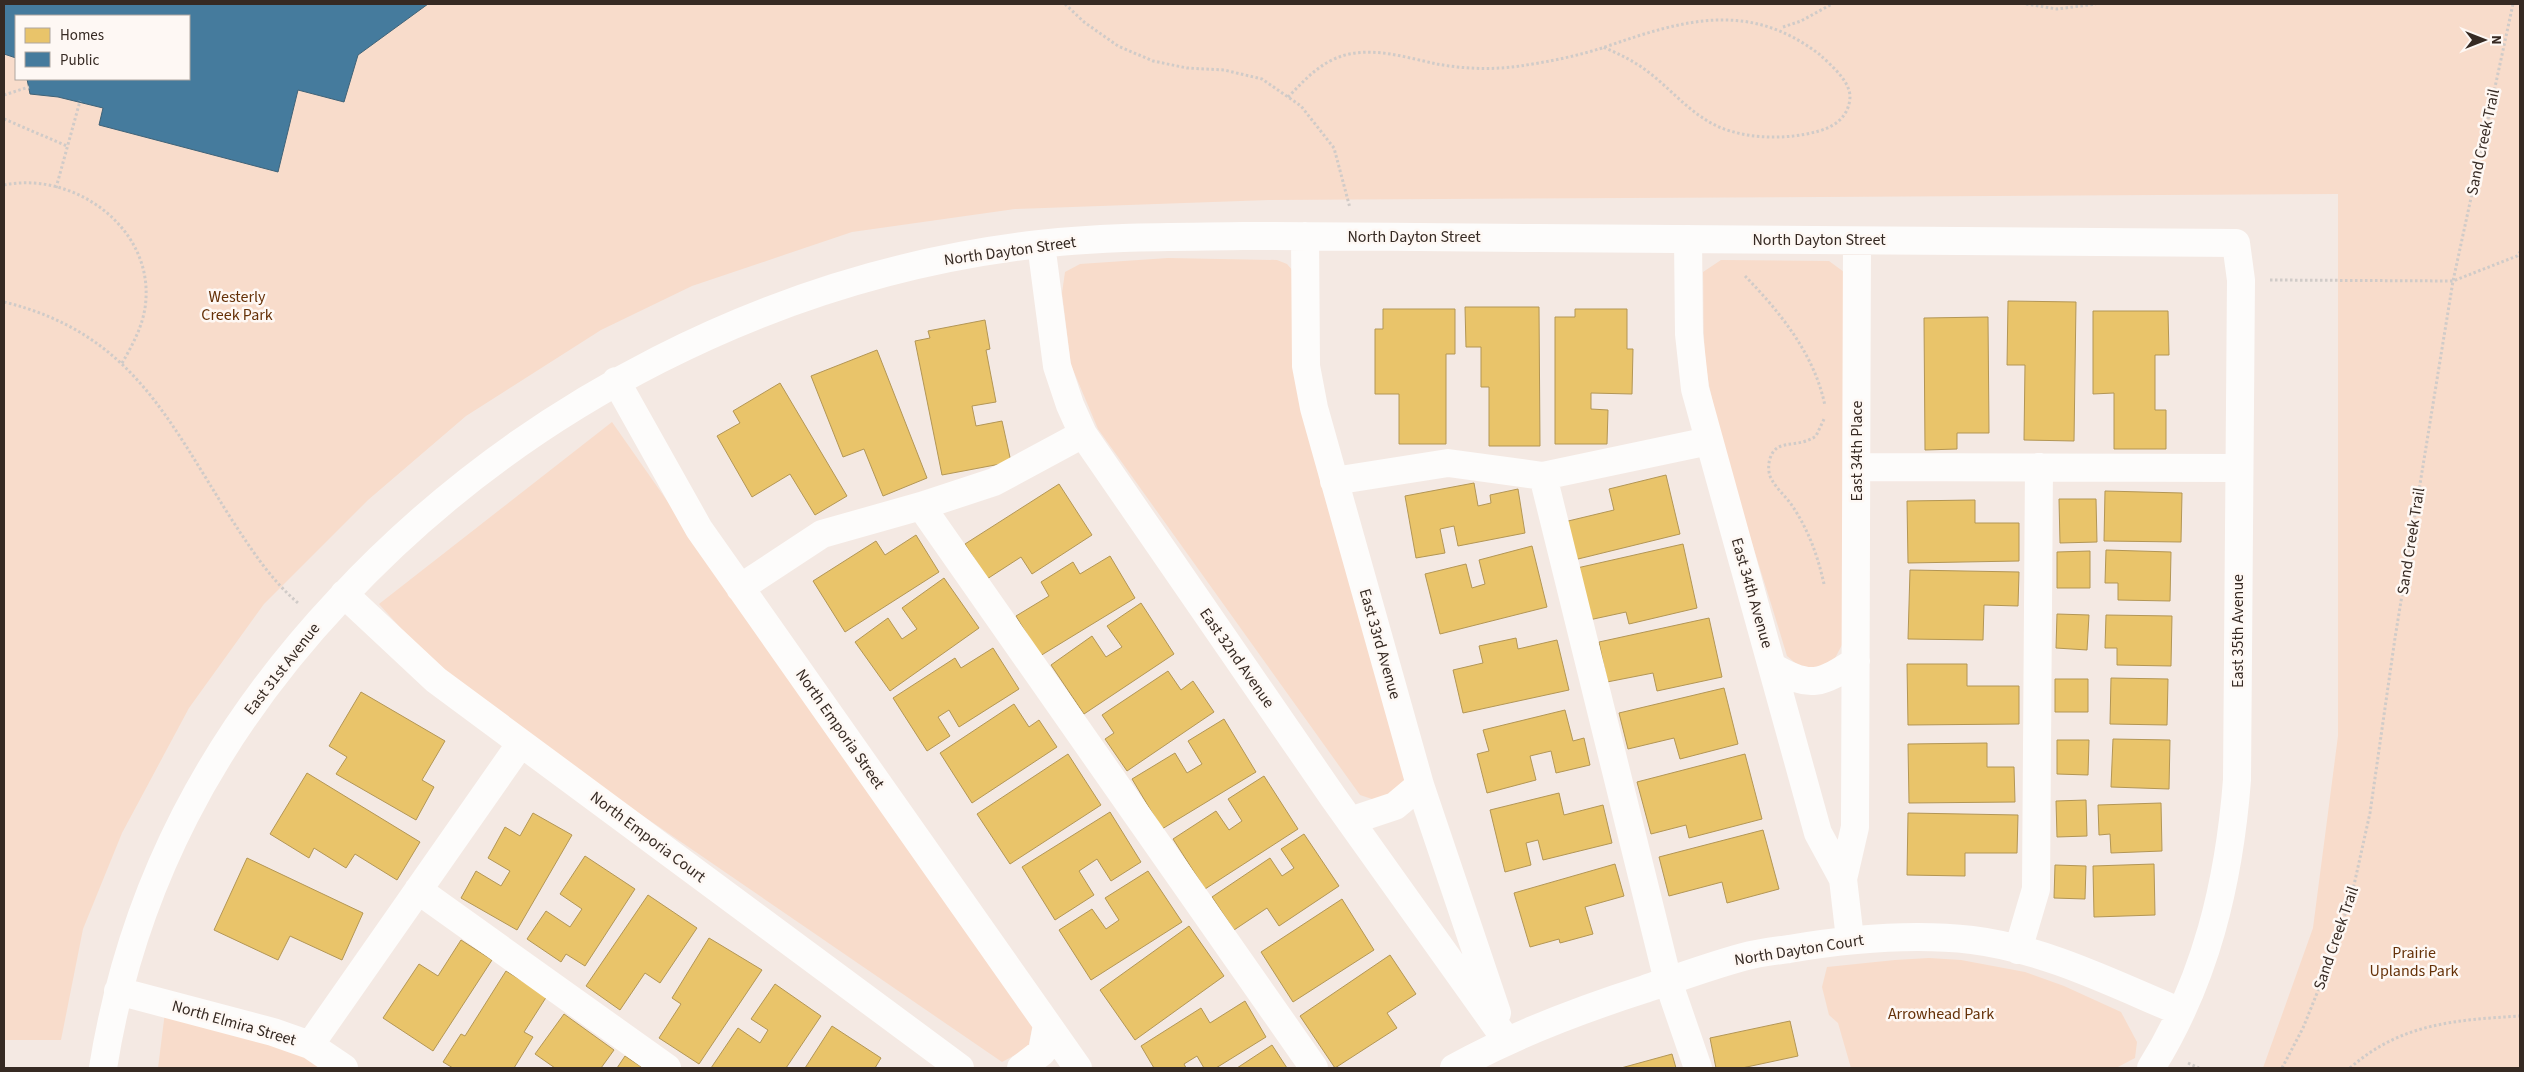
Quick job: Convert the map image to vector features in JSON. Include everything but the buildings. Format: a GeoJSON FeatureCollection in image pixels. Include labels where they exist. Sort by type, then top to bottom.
{"type":"FeatureCollection","features":[{"type":"Feature","properties":{"kind":"street","name":"North Dayton Street"},"geometry":{"type":"LineString","coordinates":[[616,381],[697,340],[790,303],[884,273],[982,252],[1041,244],[1122,237],[1305,236],[2236,243]]}},
{"type":"Feature","properties":{"kind":"street","name":"East 33rd Avenue"},"geometry":{"type":"LineString","coordinates":[[1305,236],[1306,366],[1314,408],[1420,785],[1507,1041]]}},
{"type":"Feature","properties":{"kind":"street","name":"East 34th Avenue"},"geometry":{"type":"LineString","coordinates":[[1688,239],[1689,334],[1695,389],[1818,833],[1843,879],[1850,939]]}},
{"type":"Feature","properties":{"kind":"street","name":"East 34th Place"},"geometry":{"type":"LineString","coordinates":[[1843,879],[1855,827],[1857,241]]}},
{"type":"Feature","properties":{"kind":"street","name":"East 35th Avenue"},"geometry":{"type":"LineString","coordinates":[[2151,1068],[2181,1012],[2200,968],[2217,912],[2232,839],[2237,780],[2242,280],[2236,243]]}},
{"type":"Feature","properties":{"kind":"street","name":"East 32nd Avenue"},"geometry":{"type":"LineString","coordinates":[[1041,244],[1057,366],[1070,405],[1083,434],[1350,821],[1507,1041]]}},
{"type":"Feature","properties":{"kind":"street","name":"North Emporia Street"},"geometry":{"type":"LineString","coordinates":[[616,381],[700,529],[1078,1068]]}},
{"type":"Feature","properties":{"kind":"street","name":"East 31st Avenue"},"geometry":{"type":"LineString","coordinates":[[104,1068],[118,991],[128,954],[156,874],[187,810],[230,736],[319,621],[421,519],[483,468],[548,423],[616,381]]}},
{"type":"Feature","properties":{"kind":"street"},"geometry":{"type":"LineString","coordinates":[[740,588],[822,534],[921,506],[994,482],[1083,434]]}},
{"type":"Feature","properties":{"kind":"street"},"geometry":{"type":"LineString","coordinates":[[1334,480],[1448,462],[1544,476],[1709,441]]}},
{"type":"Feature","properties":{"kind":"street"},"geometry":{"type":"LineString","coordinates":[[1857,466],[2239,468]]}},
{"type":"Feature","properties":{"kind":"street"},"geometry":{"type":"LineString","coordinates":[[2018,950],[2036,889],[2039,467]]}},
{"type":"Feature","properties":{"kind":"street"},"geometry":{"type":"LineString","coordinates":[[1544,476],[1668,981],[1698,1068]]}},
{"type":"Feature","properties":{"kind":"street"},"geometry":{"type":"LineString","coordinates":[[921,506],[1314,1068]]}},
{"type":"Feature","properties":{"kind":"street","name":"North Emporia Court"},"geometry":{"type":"LineString","coordinates":[[344,594],[436,680],[960,1068]]}},
{"type":"Feature","properties":{"kind":"street"},"geometry":{"type":"LineString","coordinates":[[1773,667],[1795,680],[1811,682],[1825,679],[1856,661]]}},
{"type":"Feature","properties":{"kind":"street"},"geometry":{"type":"LineString","coordinates":[[310,1045],[521,743]]}},
{"type":"Feature","properties":{"kind":"street"},"geometry":{"type":"LineString","coordinates":[[1350,821],[1395,806],[1420,785]]}},
{"type":"Feature","properties":{"kind":"street"},"geometry":{"type":"LineString","coordinates":[[418,890],[667,1068]]}},
{"type":"Feature","properties":{"kind":"street"},"geometry":{"type":"LineString","coordinates":[[1419,917],[1470,930]]}},
{"type":"Feature","properties":{"kind":"street","name":"North Dayton Court"},"geometry":{"type":"LineString","coordinates":[[1454,1068],[1507,1041],[1581,1010],[1744,956],[1850,939],[1972,940],[2018,950],[2085,971],[2181,1012]]}},
{"type":"Feature","properties":{"kind":"street","name":"North Elmira Street"},"geometry":{"type":"LineString","coordinates":[[118,991],[273,1032],[310,1045],[344,1068]]}},
{"type":"Feature","properties":{"kind":"street"},"geometry":{"type":"LineString","coordinates":[[1021,1068],[1042,1052],[1047,1025]]}},
{"type":"Feature","properties":{"kind":"path"},"geometry":{"type":"LineString","coordinates":[[1065,4],[1084,22],[1127,50],[1153,61],[1187,68],[1224,70],[1262,79],[1301,106],[1334,148],[1350,204],[1352,237]]}},
{"type":"Feature","properties":{"kind":"path"},"geometry":{"type":"LineString","coordinates":[[1782,27],[1801,21],[1832,4]]}},
{"type":"Feature","properties":{"kind":"path"},"geometry":{"type":"LineString","coordinates":[[2026,4],[2057,9],[2088,7],[2096,4]]}},
{"type":"Feature","properties":{"kind":"path","name":"Sand Creek Trail"},"geometry":{"type":"LineString","coordinates":[[2282,1068],[2303,1028],[2332,956],[2354,885],[2370,813],[2395,638],[2453,281],[2513,4]]}},
{"type":"Feature","properties":{"kind":"path"},"geometry":{"type":"LineString","coordinates":[[1288,97],[1308,77],[1331,60],[1361,52],[1387,53],[1464,68],[1520,66],[1603,47],[1664,25],[1711,15],[1748,17],[1782,27],[1819,54],[1841,76],[1850,90],[1850,106],[1844,118],[1828,129],[1803,136],[1777,137],[1728,131],[1705,120],[1635,63],[1603,47]]}},
{"type":"Feature","properties":{"kind":"path"},"geometry":{"type":"LineString","coordinates":[[4,95],[29,87]]}},
{"type":"Feature","properties":{"kind":"path"},"geometry":{"type":"LineString","coordinates":[[56,188],[80,101]]}},
{"type":"Feature","properties":{"kind":"path"},"geometry":{"type":"LineString","coordinates":[[4,119],[67,146]]}},
{"type":"Feature","properties":{"kind":"path"},"geometry":{"type":"LineString","coordinates":[[4,185],[33,184],[56,188],[89,199],[118,222],[139,255],[145,276],[146,298],[143,320],[135,341],[121,366]]}},
{"type":"Feature","properties":{"kind":"path"},"geometry":{"type":"LineString","coordinates":[[2269,280],[2453,281],[2518,256],[2520,252]]}},
{"type":"Feature","properties":{"kind":"path"},"geometry":{"type":"LineString","coordinates":[[1745,276],[1780,315],[1798,341],[1810,363],[1825,404],[1825,418],[1816,436],[1800,444],[1777,448],[1770,456],[1768,466],[1774,483],[1792,504],[1809,535],[1815,550],[1825,591]]}},
{"type":"Feature","properties":{"kind":"path"},"geometry":{"type":"LineString","coordinates":[[4,302],[32,309],[64,322],[106,348],[121,366],[147,389],[173,424],[250,548],[285,592],[319,621]]}},
{"type":"Feature","properties":{"kind":"path"},"geometry":{"type":"LineString","coordinates":[[2350,1068],[2368,1053],[2396,1037],[2430,1025],[2520,1016]]}},
{"type":"Feature","properties":{"kind":"path"},"geometry":{"type":"LineString","coordinates":[[2188,1063],[2199,1068]]}},
{"type":"Feature","properties":{"kind":"green space","name":"Westerly Creek Park"},"geometry":{"type":"Polygon","coordinates":[[[4,4],[2520,4],[2520,1068],[2263,1068],[2313,928],[2338,736],[2338,194],[1269,200],[1015,209],[852,232],[692,286],[601,330],[466,416],[368,500],[264,604],[189,708],[122,833],[83,929],[61,1040],[4,1040],[4,4]]]}},
{"type":"Feature","properties":{"kind":"green space"},"geometry":{"type":"Polygon","coordinates":[[[1168,258],[1277,260],[1287,264],[1293,271],[1407,772],[1404,785],[1378,801],[1360,795],[1098,429],[1071,365],[1062,293],[1065,272],[1080,264],[1168,258]]]}},
{"type":"Feature","properties":{"kind":"green space"},"geometry":{"type":"Polygon","coordinates":[[[1721,260],[1829,261],[1844,272],[1843,643],[1833,662],[1819,667],[1804,667],[1787,656],[1735,488],[1717,419],[1705,357],[1703,272],[1721,260]]]}},
{"type":"Feature","properties":{"kind":"green space"},"geometry":{"type":"Polygon","coordinates":[[[612,422],[1033,1024],[1028,1048],[1002,1062],[452,685],[379,604],[612,422]]]}},
{"type":"Feature","properties":{"kind":"green space","name":"Arrowhead Park"},"geometry":{"type":"Polygon","coordinates":[[[1929,958],[1961,960],[2025,972],[2064,986],[2121,1012],[2137,1042],[2135,1058],[2116,1068],[1851,1068],[1838,1023],[1829,1015],[1822,987],[1827,967],[1929,958]]]}},
{"type":"Feature","properties":{"kind":"green space"},"geometry":{"type":"Polygon","coordinates":[[[165,1012],[343,1068],[158,1068],[165,1012]]]}},
{"type":"Feature","properties":{"kind":"park label","name":"Prairie Uplands Park"},"geometry":{"type":"Point","coordinates":[2414,962]}}]}
